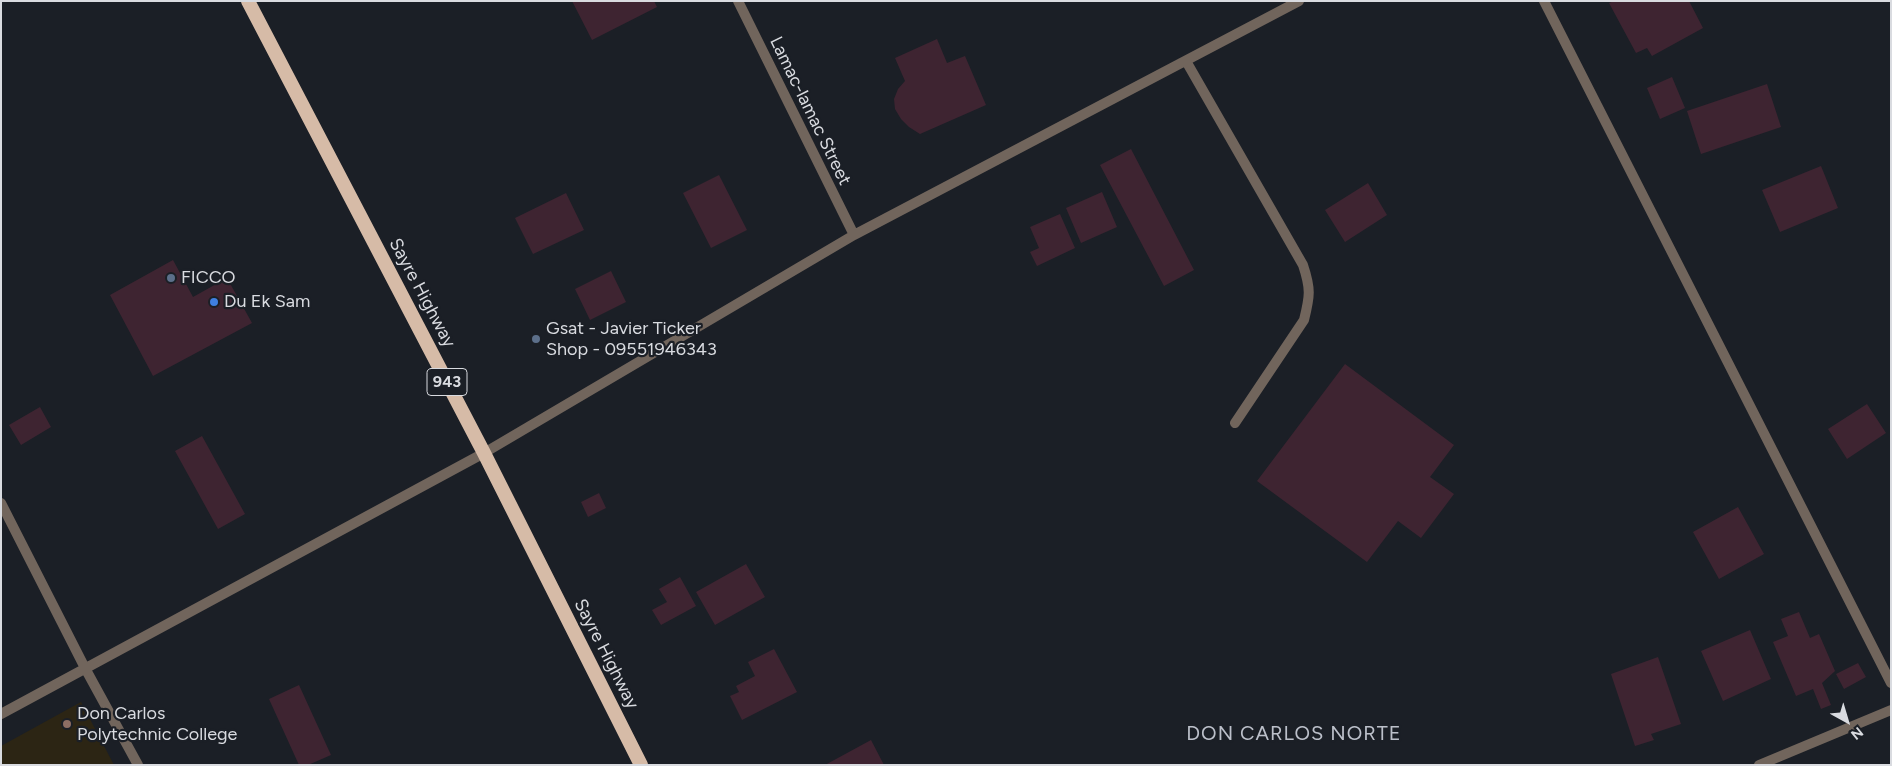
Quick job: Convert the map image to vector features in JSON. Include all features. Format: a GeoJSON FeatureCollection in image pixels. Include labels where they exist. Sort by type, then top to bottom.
{"type":"FeatureCollection","features":[{"type":"Feature","properties":{"kind":"highway","name":"Sayre Highway"},"geometry":{"type":"LineString","coordinates":[[248,1],[484,453],[641,765]]}},
{"type":"Feature","properties":{"kind":"street","name":"Lamac-lamac Street"},"geometry":{"type":"LineString","coordinates":[[738,1],[854,235]]}},
{"type":"Feature","properties":{"kind":"street"},"geometry":{"type":"LineString","coordinates":[[1,714],[484,453],[854,235],[1299,1]]}},
{"type":"Feature","properties":{"kind":"street"},"geometry":{"type":"LineString","coordinates":[[1544,1],[1891,683]]}},
{"type":"Feature","properties":{"kind":"street"},"geometry":{"type":"LineString","coordinates":[[1186,60],[1303,265],[1309,285],[1309,301],[1304,320],[1235,423]]}},
{"type":"Feature","properties":{"kind":"street"},"geometry":{"type":"LineString","coordinates":[[1,503],[85,668],[138,765]]}},
{"type":"Feature","properties":{"kind":"street"},"geometry":{"type":"LineString","coordinates":[[1759,765],[1891,710]]}},
{"type":"Feature","properties":{"kind":"shaded area","name":"Don Carlos Polytechnic College"},"geometry":{"type":"Polygon","coordinates":[[[81,702],[114,765],[1,765],[1,746],[81,702]]]}},
{"type":"Feature","properties":{"kind":"building"},"geometry":{"type":"Polygon","coordinates":[[[572,1],[654,1],[657,7],[592,40],[572,1]]]}},
{"type":"Feature","properties":{"kind":"building"},"geometry":{"type":"Polygon","coordinates":[[[1614,1],[1689,1],[1703,28],[1652,56],[1647,48],[1636,53],[1609,3],[1614,1]]]}},
{"type":"Feature","properties":{"kind":"building"},"geometry":{"type":"Polygon","coordinates":[[[937,39],[947,63],[965,56],[986,105],[920,134],[901,119],[895,109],[894,99],[898,89],[905,81],[895,58],[937,39]]]}},
{"type":"Feature","properties":{"kind":"building"},"geometry":{"type":"Polygon","coordinates":[[[1672,77],[1685,108],[1660,119],[1647,88],[1672,77]]]}},
{"type":"Feature","properties":{"kind":"building"},"geometry":{"type":"Polygon","coordinates":[[[1767,84],[1781,127],[1701,154],[1687,111],[1767,84]]]}},
{"type":"Feature","properties":{"kind":"building"},"geometry":{"type":"Polygon","coordinates":[[[1131,149],[1194,270],[1164,286],[1100,165],[1131,149]]]}},
{"type":"Feature","properties":{"kind":"building"},"geometry":{"type":"Polygon","coordinates":[[[1821,166],[1838,208],[1780,232],[1762,190],[1821,166]]]}},
{"type":"Feature","properties":{"kind":"building"},"geometry":{"type":"Polygon","coordinates":[[[719,175],[747,230],[711,248],[683,193],[719,175]]]}},
{"type":"Feature","properties":{"kind":"building"},"geometry":{"type":"Polygon","coordinates":[[[1368,183],[1387,215],[1345,242],[1325,210],[1368,183]]]}},
{"type":"Feature","properties":{"kind":"building"},"geometry":{"type":"Polygon","coordinates":[[[1102,192],[1117,227],[1081,243],[1066,208],[1102,192]]]}},
{"type":"Feature","properties":{"kind":"building"},"geometry":{"type":"Polygon","coordinates":[[[566,193],[584,230],[533,254],[515,218],[566,193]]]}},
{"type":"Feature","properties":{"kind":"building"},"geometry":{"type":"Polygon","coordinates":[[[1060,214],[1075,248],[1037,266],[1030,252],[1039,248],[1030,227],[1060,214]]]}},
{"type":"Feature","properties":{"kind":"building"},"geometry":{"type":"Polygon","coordinates":[[[173,260],[193,297],[227,278],[252,323],[153,376],[110,295],[173,260]]]}},
{"type":"Feature","properties":{"kind":"building"},"geometry":{"type":"Polygon","coordinates":[[[611,271],[626,302],[590,320],[575,289],[611,271]]]}},
{"type":"Feature","properties":{"kind":"building"},"geometry":{"type":"Polygon","coordinates":[[[1345,364],[1454,445],[1430,477],[1454,494],[1421,538],[1398,521],[1367,562],[1257,481],[1345,364]]]}},
{"type":"Feature","properties":{"kind":"building"},"geometry":{"type":"Polygon","coordinates":[[[1867,404],[1886,433],[1847,459],[1828,429],[1867,404]]]}},
{"type":"Feature","properties":{"kind":"building"},"geometry":{"type":"Polygon","coordinates":[[[40,407],[51,427],[21,445],[9,425],[40,407]]]}},
{"type":"Feature","properties":{"kind":"building"},"geometry":{"type":"Polygon","coordinates":[[[202,436],[245,514],[218,529],[175,451],[202,436]]]}},
{"type":"Feature","properties":{"kind":"building"},"geometry":{"type":"Polygon","coordinates":[[[599,493],[606,508],[588,517],[581,502],[599,493]]]}},
{"type":"Feature","properties":{"kind":"building"},"geometry":{"type":"Polygon","coordinates":[[[1738,507],[1764,554],[1719,579],[1693,532],[1738,507]]]}},
{"type":"Feature","properties":{"kind":"building"},"geometry":{"type":"Polygon","coordinates":[[[746,564],[765,597],[715,625],[696,592],[746,564]]]}},
{"type":"Feature","properties":{"kind":"building"},"geometry":{"type":"Polygon","coordinates":[[[680,577],[696,606],[661,625],[652,610],[667,602],[659,589],[680,577]]]}},
{"type":"Feature","properties":{"kind":"building"},"geometry":{"type":"Polygon","coordinates":[[[1799,612],[1810,638],[1819,634],[1835,671],[1822,683],[1831,705],[1821,709],[1813,689],[1796,696],[1773,642],[1788,636],[1781,619],[1799,612]]]}},
{"type":"Feature","properties":{"kind":"building"},"geometry":{"type":"Polygon","coordinates":[[[1750,630],[1771,679],[1723,701],[1701,651],[1750,630]]]}},
{"type":"Feature","properties":{"kind":"building"},"geometry":{"type":"Polygon","coordinates":[[[774,649],[797,692],[742,720],[730,696],[739,692],[736,686],[755,676],[748,662],[774,649]]]}},
{"type":"Feature","properties":{"kind":"building"},"geometry":{"type":"Polygon","coordinates":[[[1658,657],[1681,724],[1651,734],[1654,740],[1635,746],[1611,674],[1658,657]]]}},
{"type":"Feature","properties":{"kind":"building"},"geometry":{"type":"Polygon","coordinates":[[[1858,663],[1866,677],[1844,689],[1836,674],[1858,663]]]}},
{"type":"Feature","properties":{"kind":"building"},"geometry":{"type":"Polygon","coordinates":[[[299,685],[331,755],[308,765],[299,765],[269,699],[299,685]]]}},
{"type":"Feature","properties":{"kind":"building"},"geometry":{"type":"Polygon","coordinates":[[[871,740],[884,765],[825,765],[871,740]]]}},
{"type":"Feature","properties":{"kind":"place","name":"FICCO"},"geometry":{"type":"Point","coordinates":[171,278]}},
{"type":"Feature","properties":{"kind":"place","name":"Du Ek Sam"},"geometry":{"type":"Point","coordinates":[214,302]}},
{"type":"Feature","properties":{"kind":"place","name":"Gsat - Javier Ticker Shop - 09551946343"},"geometry":{"type":"Point","coordinates":[536,339]}},
{"type":"Feature","properties":{"kind":"place","name":"Don Carlos Polytechnic College"},"geometry":{"type":"Point","coordinates":[67,724]}},
{"type":"Feature","properties":{"kind":"district","name":"DON CARLOS NORTE"},"geometry":{"type":"Point","coordinates":[1294,734]}}]}
